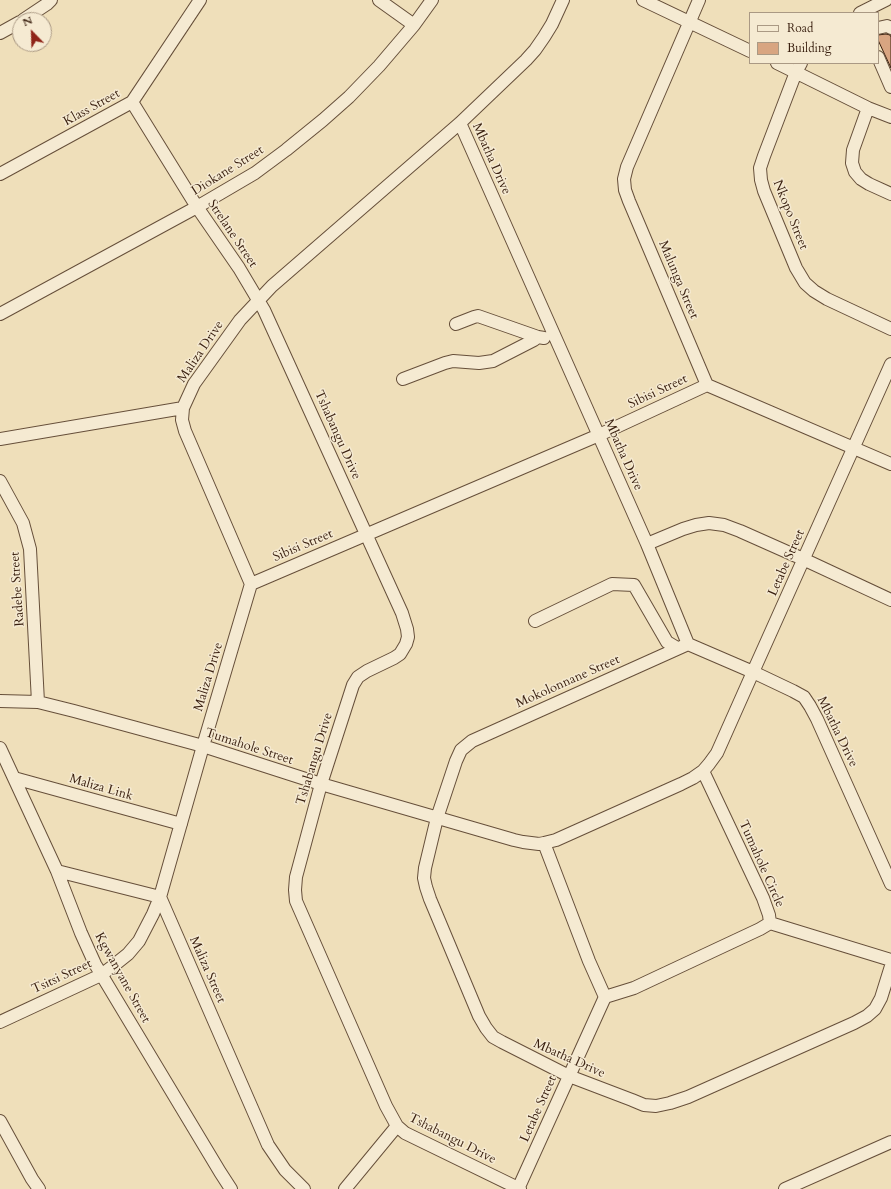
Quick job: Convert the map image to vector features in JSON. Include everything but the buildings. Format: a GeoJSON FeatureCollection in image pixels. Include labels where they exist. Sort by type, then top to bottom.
{"type":"FeatureCollection","features":[{"type":"Feature","properties":{"kind":"street"},"geometry":{"type":"LineString","coordinates":[[35,12],[51,0]]}},
{"type":"Feature","properties":{"kind":"street","name":"Klass Street"},"geometry":{"type":"LineString","coordinates":[[0,174],[132,102],[200,0]]}},
{"type":"Feature","properties":{"kind":"street"},"geometry":{"type":"LineString","coordinates":[[378,0],[414,25]]}},
{"type":"Feature","properties":{"kind":"street","name":"Diokane Street"},"geometry":{"type":"LineString","coordinates":[[0,314],[197,207],[254,173],[286,150],[349,97],[379,66],[414,25],[432,0]]}},
{"type":"Feature","properties":{"kind":"street","name":"Mbatha Drive"},"geometry":{"type":"LineString","coordinates":[[563,0],[552,24],[535,50],[460,123],[647,544],[682,646],[754,672],[804,697],[810,706],[891,884]]}},
{"type":"Feature","properties":{"kind":"street"},"geometry":{"type":"LineString","coordinates":[[643,0],[749,51]]}},
{"type":"Feature","properties":{"kind":"street","name":"Malunga Street"},"geometry":{"type":"LineString","coordinates":[[699,0],[627,167],[624,179],[625,190],[629,201],[707,385]]}},
{"type":"Feature","properties":{"kind":"street"},"geometry":{"type":"LineString","coordinates":[[862,12],[888,1]]}},
{"type":"Feature","properties":{"kind":"street"},"geometry":{"type":"LineString","coordinates":[[0,33],[12,26]]}},
{"type":"Feature","properties":{"kind":"street"},"geometry":{"type":"LineString","coordinates":[[879,28],[887,26],[891,28]]}},
{"type":"Feature","properties":{"kind":"street"},"geometry":{"type":"LineString","coordinates":[[879,59],[891,87]]}},
{"type":"Feature","properties":{"kind":"street"},"geometry":{"type":"LineString","coordinates":[[781,64],[799,68],[868,108],[891,117]]}},
{"type":"Feature","properties":{"kind":"street","name":"Nkopo Street"},"geometry":{"type":"LineString","coordinates":[[799,68],[760,168],[764,191],[796,268],[805,282],[814,291],[827,299],[891,329]]}},
{"type":"Feature","properties":{"kind":"street","name":"Strelane Street"},"geometry":{"type":"LineString","coordinates":[[132,102],[197,207],[239,268],[258,300]]}},
{"type":"Feature","properties":{"kind":"street"},"geometry":{"type":"LineString","coordinates":[[868,108],[853,150],[852,163],[855,172],[861,179],[891,194]]}},
{"type":"Feature","properties":{"kind":"street","name":"Maliza Drive"},"geometry":{"type":"LineString","coordinates":[[203,746],[251,584],[185,431],[182,420],[183,408],[194,384],[240,320],[258,300],[285,274],[460,123]]}},
{"type":"Feature","properties":{"kind":"street","name":"Tshabangu Drive"},"geometry":{"type":"LineString","coordinates":[[258,300],[271,323],[405,620],[408,637],[400,654],[367,671],[358,677],[353,685],[321,784],[296,878],[296,901],[386,1106],[397,1126],[405,1133],[519,1189]]}},
{"type":"Feature","properties":{"kind":"street"},"geometry":{"type":"LineString","coordinates":[[456,324],[478,316],[538,337],[546,338],[555,336]]}},
{"type":"Feature","properties":{"kind":"street"},"geometry":{"type":"LineString","coordinates":[[403,379],[445,362],[453,361],[479,363],[493,361],[538,337]]}},
{"type":"Feature","properties":{"kind":"street","name":"Letabe Street"},"geometry":{"type":"LineString","coordinates":[[703,771],[717,753],[891,364]]}},
{"type":"Feature","properties":{"kind":"street"},"geometry":{"type":"LineString","coordinates":[[707,385],[891,464]]}},
{"type":"Feature","properties":{"kind":"street","name":"Sibisi Street"},"geometry":{"type":"LineString","coordinates":[[251,584],[599,435],[707,385]]}},
{"type":"Feature","properties":{"kind":"street"},"geometry":{"type":"LineString","coordinates":[[0,439],[183,408]]}},
{"type":"Feature","properties":{"kind":"street","name":"Radebe Street"},"geometry":{"type":"LineString","coordinates":[[0,481],[23,523],[30,549],[38,702]]}},
{"type":"Feature","properties":{"kind":"street"},"geometry":{"type":"LineString","coordinates":[[647,544],[696,525],[709,523],[724,525],[803,559],[891,600]]}},
{"type":"Feature","properties":{"kind":"street"},"geometry":{"type":"LineString","coordinates":[[535,621],[612,584],[634,586],[666,642],[682,646]]}},
{"type":"Feature","properties":{"kind":"street","name":"Mokolonnane Street"},"geometry":{"type":"LineString","coordinates":[[461,750],[472,741],[682,646]]}},
{"type":"Feature","properties":{"kind":"street","name":"Tumahole Street"},"geometry":{"type":"LineString","coordinates":[[0,701],[38,702],[203,746],[321,784],[519,841],[532,844],[544,843]]}},
{"type":"Feature","properties":{"kind":"street"},"geometry":{"type":"LineString","coordinates":[[57,871],[160,897],[203,746]]}},
{"type":"Feature","properties":{"kind":"street","name":"Kgwanyane Street"},"geometry":{"type":"LineString","coordinates":[[0,748],[4,767],[14,778],[57,871],[81,933],[95,964],[231,1189]]}},
{"type":"Feature","properties":{"kind":"street","name":"Mbatha Drive"},"geometry":{"type":"LineString","coordinates":[[461,750],[456,761],[438,818],[425,868],[424,878],[426,887],[479,1016],[486,1028],[493,1037],[569,1076],[644,1104],[656,1106],[688,1097],[867,1016],[875,1009],[881,998],[891,966]]}},
{"type":"Feature","properties":{"kind":"street"},"geometry":{"type":"LineString","coordinates":[[605,997],[589,961],[544,843],[568,834],[681,784],[703,771]]}},
{"type":"Feature","properties":{"kind":"street","name":"Tumahole Circle"},"geometry":{"type":"LineString","coordinates":[[605,997],[634,988],[754,932],[770,922],[763,898],[703,771]]}},
{"type":"Feature","properties":{"kind":"street","name":"Maliza Link"},"geometry":{"type":"LineString","coordinates":[[14,778],[181,824]]}},
{"type":"Feature","properties":{"kind":"street","name":"Tsitsi Street"},"geometry":{"type":"LineString","coordinates":[[0,1022],[101,975],[128,954],[139,941],[160,897]]}},
{"type":"Feature","properties":{"kind":"street","name":"Maliza Street"},"geometry":{"type":"LineString","coordinates":[[160,897],[268,1145],[285,1170],[304,1189]]}},
{"type":"Feature","properties":{"kind":"street"},"geometry":{"type":"LineString","coordinates":[[770,922],[891,960]]}},
{"type":"Feature","properties":{"kind":"street","name":"Letabe Street"},"geometry":{"type":"LineString","coordinates":[[519,1189],[605,997]]}},
{"type":"Feature","properties":{"kind":"street"},"geometry":{"type":"LineString","coordinates":[[0,1121],[39,1189]]}},
{"type":"Feature","properties":{"kind":"street"},"geometry":{"type":"LineString","coordinates":[[346,1189],[397,1126]]}},
{"type":"Feature","properties":{"kind":"street"},"geometry":{"type":"LineString","coordinates":[[785,1189],[891,1142]]}}]}
